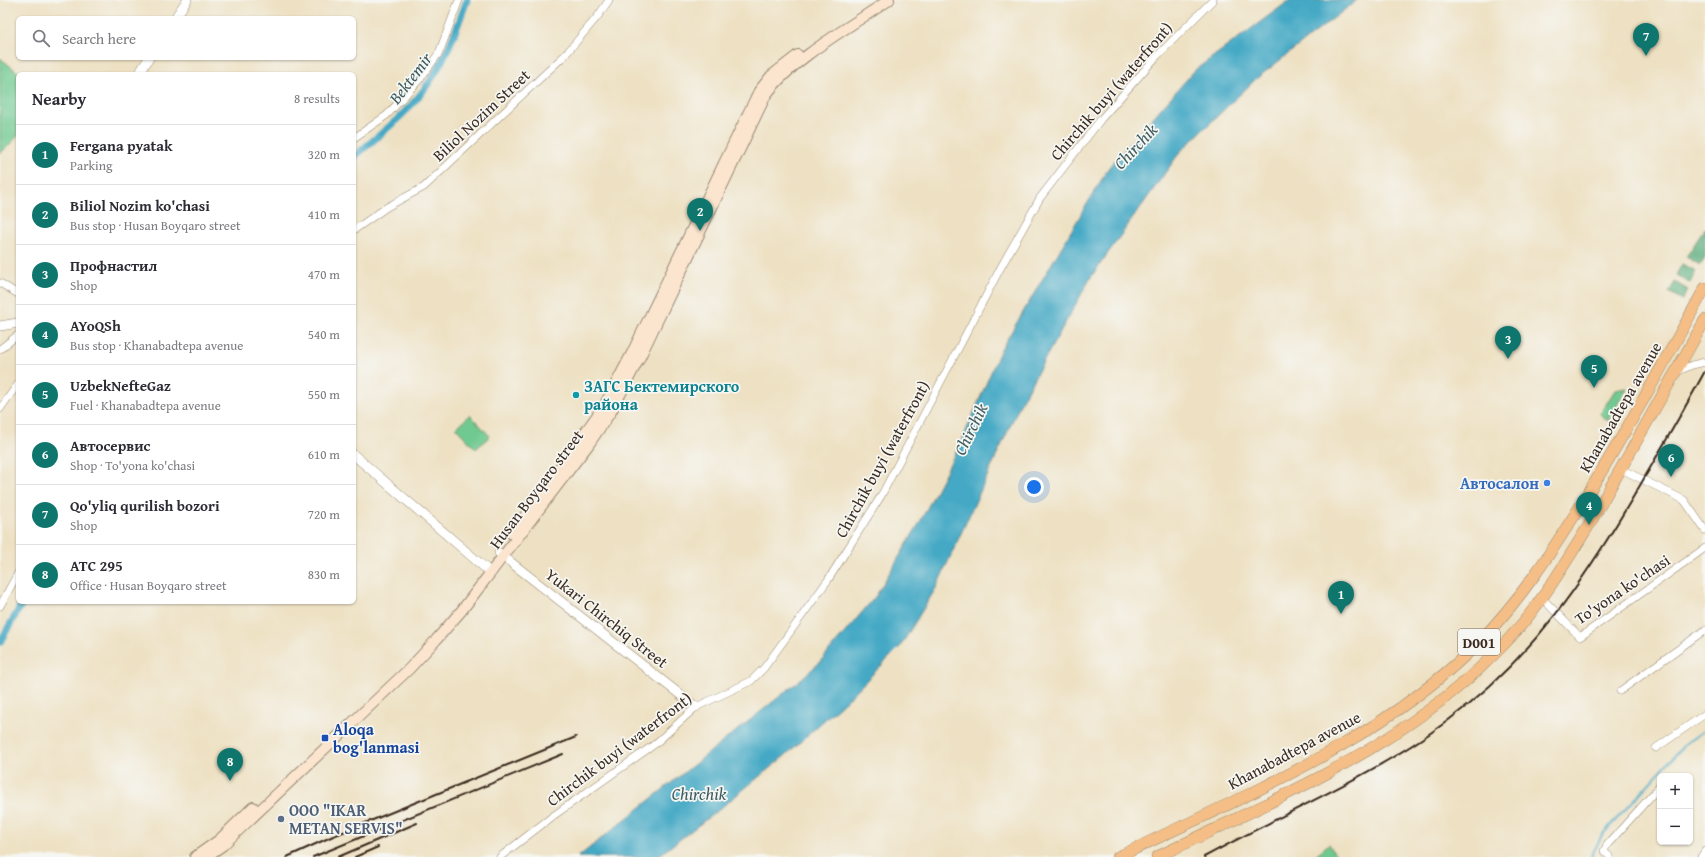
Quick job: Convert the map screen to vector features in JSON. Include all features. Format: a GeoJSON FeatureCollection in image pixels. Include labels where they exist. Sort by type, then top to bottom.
{"type":"FeatureCollection","features":[{"type":"Feature","properties":{"kind":"highway","name":"Khanabadtepa avenue"},"geometry":{"type":"LineString","coordinates":[[1118,857],[1323,756],[1362,733],[1422,691],[1463,657],[1490,631],[1532,582],[1620,441],[1705,288]]}},
{"type":"Feature","properties":{"kind":"highway","name":"Khanabadtepa avenue"},"geometry":{"type":"LineString","coordinates":[[1157,857],[1263,806],[1393,736],[1466,680],[1508,641],[1544,594],[1590,525],[1705,320]]}},
{"type":"Feature","properties":{"kind":"highway"},"geometry":{"type":"LineString","coordinates":[[1532,582],[1544,594]]}},
{"type":"Feature","properties":{"kind":"highway"},"geometry":{"type":"LineString","coordinates":[[1362,733],[1371,748]]}},
{"type":"Feature","properties":{"kind":"main road","name":"Husan Boyqaro street"},"geometry":{"type":"LineString","coordinates":[[206,857],[407,666],[488,571],[589,444],[612,410],[636,355],[759,91],[771,76],[785,63],[878,0]]}},
{"type":"Feature","properties":{"kind":"main road","name":"Husan Boyqaro street"},"geometry":{"type":"LineString","coordinates":[[636,355],[766,94],[776,81],[796,64],[889,0]]}},
{"type":"Feature","properties":{"kind":"main road","name":"Husan Boyqaro street"},"geometry":{"type":"LineString","coordinates":[[195,857],[221,842]]}},
{"type":"Feature","properties":{"kind":"street"},"geometry":{"type":"LineString","coordinates":[[176,16],[187,0]]}},
{"type":"Feature","properties":{"kind":"street"},"geometry":{"type":"LineString","coordinates":[[356,137],[387,115],[420,79],[439,53],[459,0]]}},
{"type":"Feature","properties":{"kind":"street","name":"Biliol Nozim Street"},"geometry":{"type":"LineString","coordinates":[[356,229],[387,207],[424,187],[565,55],[598,16],[609,0]]}},
{"type":"Feature","properties":{"kind":"street","name":"Chirchik buyi (waterfront)"},"geometry":{"type":"LineString","coordinates":[[500,857],[553,816],[656,744],[696,707],[751,681],[758,675],[828,580],[881,496],[1002,266],[1040,198],[1101,119],[1157,56],[1213,0]]}},
{"type":"Feature","properties":{"kind":"street"},"geometry":{"type":"LineString","coordinates":[[140,72],[148,60]]}},
{"type":"Feature","properties":{"kind":"street"},"geometry":{"type":"LineString","coordinates":[[0,283],[16,293]]}},
{"type":"Feature","properties":{"kind":"street"},"geometry":{"type":"LineString","coordinates":[[0,326],[16,323]]}},
{"type":"Feature","properties":{"kind":"street"},"geometry":{"type":"LineString","coordinates":[[0,349],[16,337]]}},
{"type":"Feature","properties":{"kind":"street"},"geometry":{"type":"LineString","coordinates":[[1676,372],[1692,365],[1705,362]]}},
{"type":"Feature","properties":{"kind":"street"},"geometry":{"type":"LineString","coordinates":[[0,409],[16,387]]}},
{"type":"Feature","properties":{"kind":"street"},"geometry":{"type":"LineString","coordinates":[[356,457],[488,571]]}},
{"type":"Feature","properties":{"kind":"street"},"geometry":{"type":"LineString","coordinates":[[1622,469],[1684,500],[1705,530]]}},
{"type":"Feature","properties":{"kind":"street","name":"To'yona ko'chasi"},"geometry":{"type":"LineString","coordinates":[[1544,594],[1580,637],[1705,548]]}},
{"type":"Feature","properties":{"kind":"street","name":"Yukari Chirchiq Street"},"geometry":{"type":"LineString","coordinates":[[501,554],[696,707]]}},
{"type":"Feature","properties":{"kind":"street"},"geometry":{"type":"LineString","coordinates":[[0,606],[16,577]]}},
{"type":"Feature","properties":{"kind":"street"},"geometry":{"type":"LineString","coordinates":[[1620,691],[1705,630]]}},
{"type":"Feature","properties":{"kind":"street"},"geometry":{"type":"LineString","coordinates":[[1656,748],[1705,714]]}},
{"type":"Feature","properties":{"kind":"street"},"geometry":{"type":"LineString","coordinates":[[1610,857],[1604,852],[1607,845],[1657,789]]}},
{"type":"Feature","properties":{"kind":"street"},"geometry":{"type":"LineString","coordinates":[[1701,857],[1705,851]]}},
{"type":"Feature","properties":{"kind":"green space"},"geometry":{"type":"Polygon","coordinates":[[[0,58],[18,72],[16,72],[16,138],[0,154],[0,58]]]}},
{"type":"Feature","properties":{"kind":"green space"},"geometry":{"type":"Polygon","coordinates":[[[1705,228],[1705,257],[1700,265],[1686,257],[1705,228]]]}},
{"type":"Feature","properties":{"kind":"green space"},"geometry":{"type":"Polygon","coordinates":[[[1682,264],[1696,271],[1690,283],[1676,275],[1682,264]]]}},
{"type":"Feature","properties":{"kind":"green space"},"geometry":{"type":"Polygon","coordinates":[[[1675,282],[1688,290],[1682,300],[1669,292],[1675,282]]]}},
{"type":"Feature","properties":{"kind":"green space"},"geometry":{"type":"Polygon","coordinates":[[[1627,388],[1608,421],[1600,414],[1615,390],[1627,388]]]}},
{"type":"Feature","properties":{"kind":"green space"},"geometry":{"type":"Polygon","coordinates":[[[470,415],[490,436],[476,449],[456,428],[470,415]]]}},
{"type":"Feature","properties":{"kind":"green space"},"geometry":{"type":"Polygon","coordinates":[[[1329,844],[1337,857],[1313,857],[1329,844]]]}},
{"type":"Feature","properties":{"kind":"water","name":"Chirchik"},"geometry":{"type":"Polygon","coordinates":[[[1290,0],[1357,0],[1256,79],[1180,152],[1091,277],[1023,398],[936,588],[900,647],[855,692],[786,755],[657,857],[578,857],[794,685],[818,664],[875,597],[920,522],[963,438],[1000,351],[1109,167],[1195,70],[1290,0]]]}},
{"type":"Feature","properties":{"kind":"waterway","name":"Bektemir"},"geometry":{"type":"LineString","coordinates":[[356,155],[395,122],[422,92],[447,52],[467,0]]}},
{"type":"Feature","properties":{"kind":"waterway","name":"Bektemir"},"geometry":{"type":"LineString","coordinates":[[0,642],[22,604]]}},
{"type":"Feature","properties":{"kind":"waterway"},"geometry":{"type":"LineString","coordinates":[[1591,857],[1602,835],[1686,743],[1705,730]]}},
{"type":"Feature","properties":{"kind":"railway"},"geometry":{"type":"LineString","coordinates":[[1204,857],[1389,760],[1446,722],[1477,697],[1505,671],[1531,644],[1555,615],[1599,553],[1681,415],[1705,371]]}},
{"type":"Feature","properties":{"kind":"railway"},"geometry":{"type":"LineString","coordinates":[[287,857],[331,837],[576,737]]}},
{"type":"Feature","properties":{"kind":"railway"},"geometry":{"type":"LineString","coordinates":[[313,857],[563,754]]}},
{"type":"Feature","properties":{"kind":"railway"},"geometry":{"type":"LineString","coordinates":[[338,857],[417,823]]}},
{"type":"Feature","properties":{"kind":"railway"},"geometry":{"type":"LineString","coordinates":[[355,857],[378,847]]}},
{"type":"Feature","properties":{"kind":"place","name":"Qo'yliq qurilish bozori"},"geometry":{"type":"Point","coordinates":[1646,56]}},
{"type":"Feature","properties":{"kind":"place","name":"Biliol Nozim ko'chasi"},"geometry":{"type":"Point","coordinates":[700,231]}},
{"type":"Feature","properties":{"kind":"place","name":"Профнастил"},"geometry":{"type":"Point","coordinates":[1508,359]}},
{"type":"Feature","properties":{"kind":"place","name":"UzbekNefteGaz"},"geometry":{"type":"Point","coordinates":[1594,388]}},
{"type":"Feature","properties":{"kind":"place","name":"ЗАГС Бектемирского района"},"geometry":{"type":"Point","coordinates":[576,395]}},
{"type":"Feature","properties":{"kind":"place","name":"Автосервис"},"geometry":{"type":"Point","coordinates":[1671,477]}},
{"type":"Feature","properties":{"kind":"place","name":"Автосалон"},"geometry":{"type":"Point","coordinates":[1547,483]}},
{"type":"Feature","properties":{"kind":"place","name":"AYoQSh"},"geometry":{"type":"Point","coordinates":[1589,525]}},
{"type":"Feature","properties":{"kind":"place","name":"Fergana pyatak"},"geometry":{"type":"Point","coordinates":[1341,614]}},
{"type":"Feature","properties":{"kind":"place","name":"Aloqa bog'lanmasi"},"geometry":{"type":"Point","coordinates":[325,738]}},
{"type":"Feature","properties":{"kind":"place","name":"ATC 295"},"geometry":{"type":"Point","coordinates":[230,781]}},
{"type":"Feature","properties":{"kind":"place","name":"OOO \"IKAR METAN SERVIS\""},"geometry":{"type":"Point","coordinates":[281,819]}}]}
